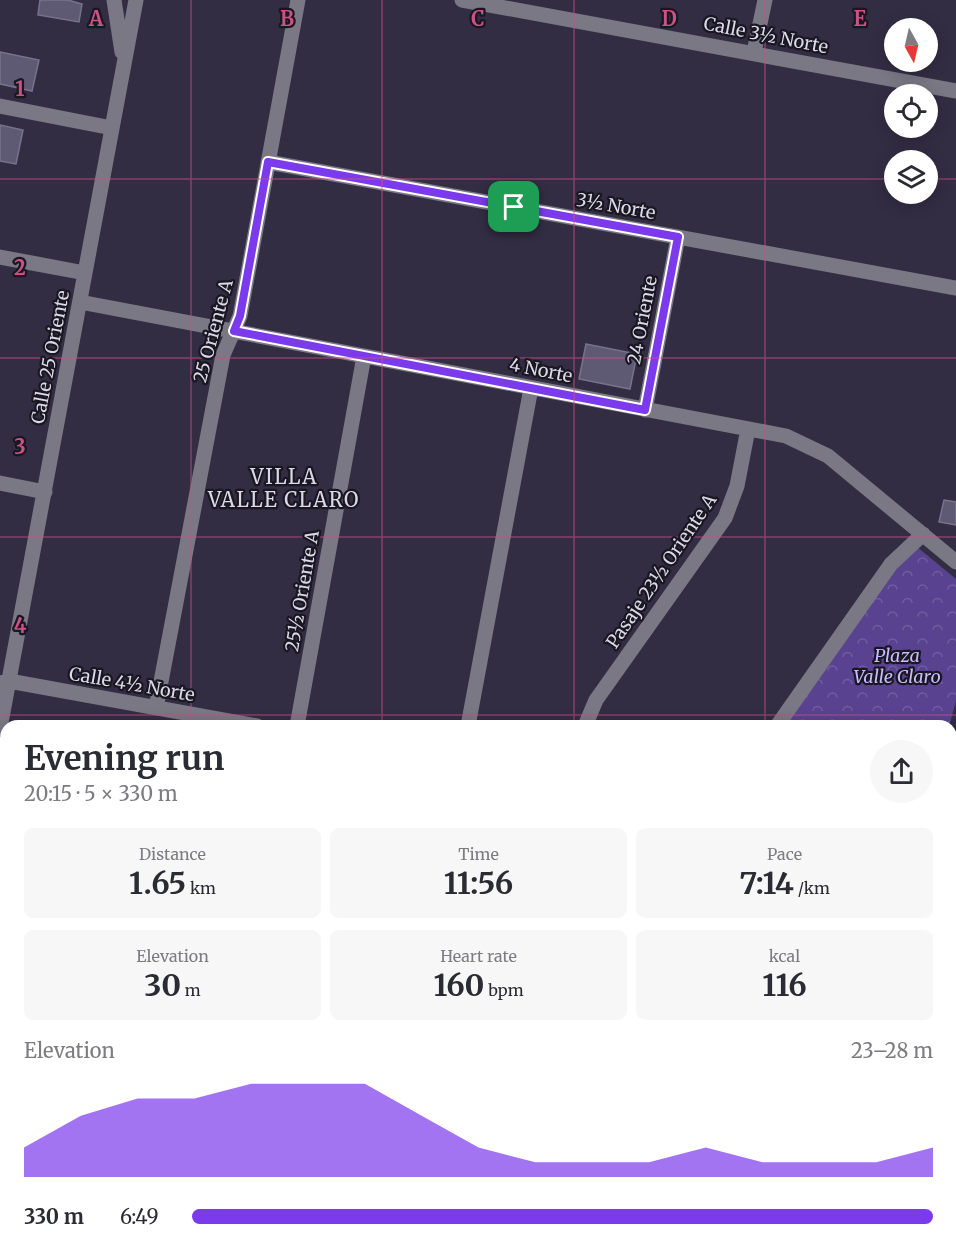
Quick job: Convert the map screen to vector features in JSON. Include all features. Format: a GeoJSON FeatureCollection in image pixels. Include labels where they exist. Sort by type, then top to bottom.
{"type":"FeatureCollection","features":[{"type":"Feature","properties":{"kind":"street","name":"Calle 25 Oriente"},"geometry":{"type":"LineString","coordinates":[[114,0],[124,64]]}},
{"type":"Feature","properties":{"kind":"street","name":"Calle 25 Oriente"},"geometry":{"type":"LineString","coordinates":[[1,720],[4,682],[45,492],[136,0]]}},
{"type":"Feature","properties":{"kind":"street","name":"25 Oriente A"},"geometry":{"type":"LineString","coordinates":[[156,708],[223,355],[240,316],[298,0]]}},
{"type":"Feature","properties":{"kind":"street","name":"Calle 3½ Norte"},"geometry":{"type":"LineString","coordinates":[[462,0],[956,91]]}},
{"type":"Feature","properties":{"kind":"street"},"geometry":{"type":"LineString","coordinates":[[754,52],[765,0]]}},
{"type":"Feature","properties":{"kind":"street"},"geometry":{"type":"LineString","coordinates":[[0,106],[112,128]]}},
{"type":"Feature","properties":{"kind":"street","name":"3½ Norte"},"geometry":{"type":"LineString","coordinates":[[268,162],[956,288]]}},
{"type":"Feature","properties":{"kind":"street","name":"24 Oriente"},"geometry":{"type":"LineString","coordinates":[[645,410],[678,237]]}},
{"type":"Feature","properties":{"kind":"street"},"geometry":{"type":"LineString","coordinates":[[0,257],[85,273]]}},
{"type":"Feature","properties":{"kind":"street","name":"4 Norte"},"geometry":{"type":"LineString","coordinates":[[80,302],[786,436],[816,448],[956,562]]}},
{"type":"Feature","properties":{"kind":"street","name":"25½ Oriente A"},"geometry":{"type":"LineString","coordinates":[[298,720],[364,356]]}},
{"type":"Feature","properties":{"kind":"street"},"geometry":{"type":"LineString","coordinates":[[469,720],[531,388]]}},
{"type":"Feature","properties":{"kind":"street","name":"Pasaje 23½ Oriente A"},"geometry":{"type":"LineString","coordinates":[[588,720],[596,700],[724,518],[737,486],[748,429]]}},
{"type":"Feature","properties":{"kind":"street"},"geometry":{"type":"LineString","coordinates":[[0,483],[45,492]]}},
{"type":"Feature","properties":{"kind":"street"},"geometry":{"type":"LineString","coordinates":[[781,720],[891,564],[923,534]]}},
{"type":"Feature","properties":{"kind":"street","name":"Calle 4½ Norte"},"geometry":{"type":"LineString","coordinates":[[4,682],[223,720]]}},
{"type":"Feature","properties":{"kind":"green space","name":"Plaza Valle Claro"},"geometry":{"type":"Polygon","coordinates":[[[917,547],[956,579],[956,701],[951,720],[785,720],[892,567],[917,547]]]}},
{"type":"Feature","properties":{"kind":"building"},"geometry":{"type":"Polygon","coordinates":[[[40,0],[68,0],[82,4],[79,22],[38,15],[40,0]]]}},
{"type":"Feature","properties":{"kind":"building"},"geometry":{"type":"Polygon","coordinates":[[[0,52],[39,60],[32,91],[0,84],[0,52]]]}},
{"type":"Feature","properties":{"kind":"building"},"geometry":{"type":"Polygon","coordinates":[[[0,125],[23,130],[16,164],[0,161],[0,125]]]}},
{"type":"Feature","properties":{"kind":"building"},"geometry":{"type":"Polygon","coordinates":[[[586,344],[637,354],[630,389],[579,379],[586,344]]]}},
{"type":"Feature","properties":{"kind":"building"},"geometry":{"type":"Polygon","coordinates":[[[944,500],[956,502],[956,525],[939,522],[944,500]]]}},
{"type":"Feature","properties":{"kind":"district","name":"VILLA VALLE CLARO"},"geometry":{"type":"Point","coordinates":[284,488]}},
{"type":"Feature","properties":{"kind":"route"},"geometry":{"type":"LineString","coordinates":[[268,162],[514,207],[678,237],[645,410],[234,331],[240,316],[268,162]]}}]}
